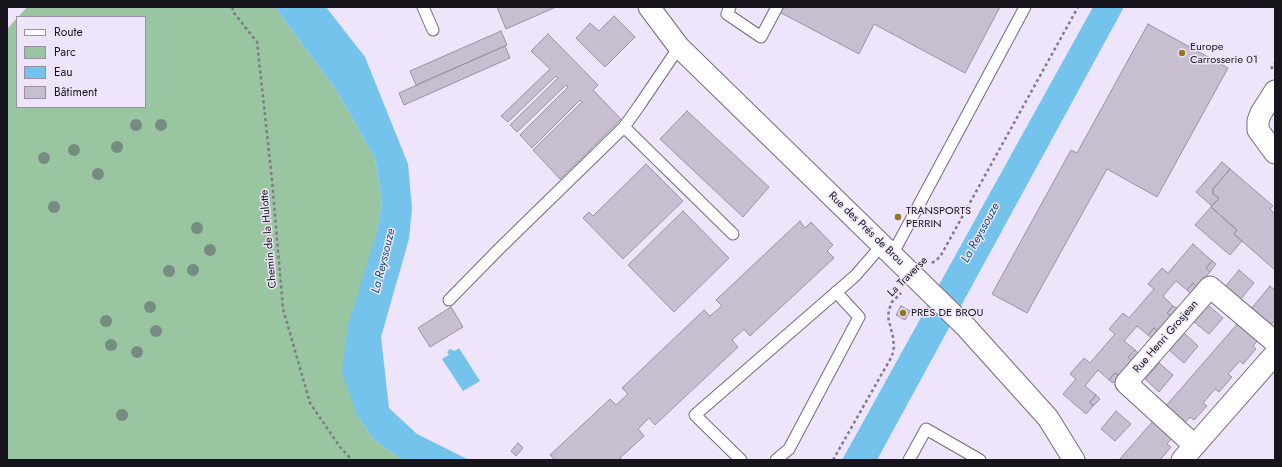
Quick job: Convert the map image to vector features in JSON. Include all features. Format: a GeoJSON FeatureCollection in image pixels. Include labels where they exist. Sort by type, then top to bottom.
{"type":"FeatureCollection","features":[{"type":"Feature","properties":{"kind":"street","name":"Rue des Prés de Brou"},"geometry":{"type":"LineString","coordinates":[[649,7],[679,47],[966,327],[1048,418],[1074,460]]}},
{"type":"Feature","properties":{"kind":"street"},"geometry":{"type":"LineString","coordinates":[[1275,91],[1261,113],[1258,121],[1258,130],[1275,153]]}},
{"type":"Feature","properties":{"kind":"street","name":"Rue Henri Grosjean"},"geometry":{"type":"LineString","coordinates":[[1188,453],[1126,383],[1210,287],[1275,342]]}},
{"type":"Feature","properties":{"kind":"street"},"geometry":{"type":"LineString","coordinates":[[1188,453],[1275,354]]}},
{"type":"Feature","properties":{"kind":"lane"},"geometry":{"type":"LineString","coordinates":[[423,7],[433,30]]}},
{"type":"Feature","properties":{"kind":"lane"},"geometry":{"type":"LineString","coordinates":[[730,7],[727,14],[761,37],[777,7]]}},
{"type":"Feature","properties":{"kind":"lane"},"geometry":{"type":"LineString","coordinates":[[741,460],[696,415],[836,292],[887,250],[1024,7]]}},
{"type":"Feature","properties":{"kind":"lane"},"geometry":{"type":"LineString","coordinates":[[449,300],[624,127],[679,47]]}},
{"type":"Feature","properties":{"kind":"lane"},"geometry":{"type":"LineString","coordinates":[[624,127],[733,234]]}},
{"type":"Feature","properties":{"kind":"lane"},"geometry":{"type":"LineString","coordinates":[[776,460],[789,449],[859,317],[836,292]]}},
{"type":"Feature","properties":{"kind":"lane"},"geometry":{"type":"LineString","coordinates":[[909,460],[926,429],[980,460]]}},
{"type":"Feature","properties":{"kind":"path","name":"Chemin de la Hulotte"},"geometry":{"type":"LineString","coordinates":[[232,7],[234,13],[257,42],[272,180],[283,309],[310,403],[340,448],[352,460]]}},
{"type":"Feature","properties":{"kind":"path","name":"La Traverse"},"geometry":{"type":"LineString","coordinates":[[833,460],[892,356],[894,347],[893,337],[888,317],[892,302],[919,281],[940,257],[1078,7]]}},
{"type":"Feature","properties":{"kind":"green space"},"geometry":{"type":"Polygon","coordinates":[[[27,7],[275,7],[337,91],[375,158],[382,203],[377,233],[357,415],[374,440],[403,460],[7,460],[7,29],[16,19],[16,108],[146,108],[146,16],[19,16],[27,7]]]}},
{"type":"Feature","properties":{"kind":"water","name":"La Reyssouze"},"geometry":{"type":"Polygon","coordinates":[[[275,7],[326,7],[365,57],[408,164],[412,208],[409,239],[381,337],[389,408],[417,434],[469,460],[403,460],[374,440],[357,415],[342,372],[348,325],[377,233],[382,203],[375,158],[337,91],[275,7]]]}},
{"type":"Feature","properties":{"kind":"water","name":"La Reyssouze"},"geometry":{"type":"Polygon","coordinates":[[[1093,7],[1124,7],[877,460],[842,460],[1093,7]]]}},
{"type":"Feature","properties":{"kind":"water"},"geometry":{"type":"Polygon","coordinates":[[[459,348],[480,381],[463,391],[442,359],[449,355],[447,352],[450,349],[455,351],[459,348]]]}},
{"type":"Feature","properties":{"kind":"building"},"geometry":{"type":"Polygon","coordinates":[[[497,7],[556,7],[506,29],[497,7]]]}},
{"type":"Feature","properties":{"kind":"building"},"geometry":{"type":"Polygon","coordinates":[[[770,7],[1000,7],[965,73],[874,24],[859,54],[770,7]]]}},
{"type":"Feature","properties":{"kind":"building"},"geometry":{"type":"Polygon","coordinates":[[[614,16],[635,37],[605,67],[576,38],[590,23],[599,31],[614,16]]]}},
{"type":"Feature","properties":{"kind":"building"},"geometry":{"type":"Polygon","coordinates":[[[1148,24],[1228,68],[1157,197],[1107,169],[1027,313],[992,294],[1071,150],[1077,153],[1148,24]]]}},
{"type":"Feature","properties":{"kind":"building"},"geometry":{"type":"Polygon","coordinates":[[[501,31],[507,45],[416,85],[410,71],[501,31]]]}},
{"type":"Feature","properties":{"kind":"building"},"geometry":{"type":"Polygon","coordinates":[[[548,34],[598,85],[593,90],[621,119],[560,179],[533,150],[582,102],[580,100],[532,148],[520,135],[568,87],[566,85],[517,132],[510,125],[558,78],[556,76],[508,122],[501,116],[550,69],[531,51],[548,34]]]}},
{"type":"Feature","properties":{"kind":"building"},"geometry":{"type":"Polygon","coordinates":[[[505,46],[510,58],[404,105],[399,93],[505,46]]]}},
{"type":"Feature","properties":{"kind":"building"},"geometry":{"type":"Polygon","coordinates":[[[687,111],[769,187],[743,217],[660,139],[687,111]]]}},
{"type":"Feature","properties":{"kind":"building"},"geometry":{"type":"Polygon","coordinates":[[[1222,162],[1230,169],[1213,189],[1213,194],[1219,198],[1212,206],[1196,192],[1222,162]]]}},
{"type":"Feature","properties":{"kind":"building"},"geometry":{"type":"Polygon","coordinates":[[[646,164],[683,201],[623,259],[583,218],[589,212],[593,216],[646,164]]]}},
{"type":"Feature","properties":{"kind":"building"},"geometry":{"type":"Polygon","coordinates":[[[1230,169],[1273,206],[1270,209],[1275,214],[1275,270],[1234,234],[1237,230],[1211,207],[1219,198],[1213,194],[1213,189],[1230,169]]]}},
{"type":"Feature","properties":{"kind":"building"},"geometry":{"type":"Polygon","coordinates":[[[1211,207],[1237,230],[1234,234],[1242,241],[1230,255],[1195,225],[1211,207]]]}},
{"type":"Feature","properties":{"kind":"building"},"geometry":{"type":"Polygon","coordinates":[[[683,211],[729,258],[674,312],[628,265],[683,211]]]}},
{"type":"Feature","properties":{"kind":"building"},"geometry":{"type":"Polygon","coordinates":[[[800,221],[805,228],[811,222],[833,245],[827,251],[834,258],[750,336],[744,329],[732,340],[738,347],[655,425],[649,418],[638,429],[644,436],[620,458],[622,460],[555,460],[550,455],[610,399],[616,405],[628,394],[622,388],[704,310],[710,316],[722,306],[716,300],[800,221]]]}},
{"type":"Feature","properties":{"kind":"building"},"geometry":{"type":"Polygon","coordinates":[[[1193,244],[1212,261],[1206,268],[1210,272],[1197,287],[1193,283],[1187,290],[1176,281],[1163,296],[1173,306],[1167,313],[1171,316],[1158,331],[1154,328],[1148,335],[1137,326],[1124,341],[1135,350],[1128,357],[1132,361],[1119,376],[1115,373],[1109,380],[1098,370],[1085,386],[1096,395],[1090,402],[1093,406],[1086,414],[1063,394],[1076,379],[1070,374],[1084,358],[1090,363],[1115,334],[1109,329],[1123,313],[1129,318],[1154,289],[1148,284],[1162,268],[1168,273],[1193,244]]]}},
{"type":"Feature","properties":{"kind":"building"},"geometry":{"type":"Polygon","coordinates":[[[1212,261],[1216,264],[1210,272],[1206,268],[1212,261]]]}},
{"type":"Feature","properties":{"kind":"building"},"geometry":{"type":"Polygon","coordinates":[[[1239,270],[1254,283],[1240,300],[1225,287],[1239,270]]]}},
{"type":"Feature","properties":{"kind":"building"},"geometry":{"type":"Polygon","coordinates":[[[1193,283],[1197,287],[1191,294],[1187,290],[1193,283]]]}},
{"type":"Feature","properties":{"kind":"building"},"geometry":{"type":"Polygon","coordinates":[[[1270,286],[1275,290],[1275,320],[1270,326],[1251,309],[1270,286]]]}},
{"type":"Feature","properties":{"kind":"building"},"geometry":{"type":"Polygon","coordinates":[[[1208,305],[1223,318],[1209,334],[1194,322],[1208,305]]]}},
{"type":"Feature","properties":{"kind":"building","name":"PRES DE BROU"},"geometry":{"type":"Polygon","coordinates":[[[901,306],[910,311],[905,320],[896,315],[901,306]]]}},
{"type":"Feature","properties":{"kind":"building"},"geometry":{"type":"Polygon","coordinates":[[[1173,306],[1178,309],[1171,316],[1167,313],[1173,306]]]}},
{"type":"Feature","properties":{"kind":"building"},"geometry":{"type":"Polygon","coordinates":[[[451,307],[463,327],[430,347],[418,328],[451,307]]]}},
{"type":"Feature","properties":{"kind":"building"},"geometry":{"type":"Polygon","coordinates":[[[1239,322],[1259,339],[1253,346],[1256,349],[1243,364],[1240,361],[1228,374],[1232,377],[1219,392],[1215,389],[1203,403],[1207,406],[1194,420],[1190,417],[1184,424],[1165,407],[1239,322]]]}},
{"type":"Feature","properties":{"kind":"building"},"geometry":{"type":"Polygon","coordinates":[[[1154,328],[1158,331],[1152,338],[1148,335],[1154,328]]]}},
{"type":"Feature","properties":{"kind":"building"},"geometry":{"type":"Polygon","coordinates":[[[1184,333],[1198,346],[1184,363],[1169,350],[1184,333]]]}},
{"type":"Feature","properties":{"kind":"building"},"geometry":{"type":"Polygon","coordinates":[[[1135,350],[1139,354],[1132,361],[1128,357],[1135,350]]]}},
{"type":"Feature","properties":{"kind":"building"},"geometry":{"type":"Polygon","coordinates":[[[1159,363],[1173,375],[1159,392],[1145,379],[1159,363]]]}},
{"type":"Feature","properties":{"kind":"building"},"geometry":{"type":"Polygon","coordinates":[[[1115,373],[1119,376],[1113,383],[1109,380],[1115,373]]]}},
{"type":"Feature","properties":{"kind":"building"},"geometry":{"type":"Polygon","coordinates":[[[1096,395],[1100,399],[1093,406],[1090,402],[1096,395]]]}},
{"type":"Feature","properties":{"kind":"building"},"geometry":{"type":"Polygon","coordinates":[[[1116,411],[1131,424],[1115,441],[1101,429],[1116,411]]]}},
{"type":"Feature","properties":{"kind":"building"},"geometry":{"type":"Polygon","coordinates":[[[1154,420],[1173,437],[1167,444],[1171,447],[1160,460],[1119,460],[1154,420]]]}},
{"type":"Feature","properties":{"kind":"building"},"geometry":{"type":"Polygon","coordinates":[[[518,443],[523,448],[516,456],[511,451],[518,443]]]}},
{"type":"Feature","properties":{"kind":"place","name":"Europe Carrosserie 01"},"geometry":{"type":"Point","coordinates":[1182,53]}},
{"type":"Feature","properties":{"kind":"place","name":"TRANSPORTS PERRIN"},"geometry":{"type":"Point","coordinates":[898,217]}},
{"type":"Feature","properties":{"kind":"place","name":"PRES DE BROU"},"geometry":{"type":"Point","coordinates":[903,313]}}]}
